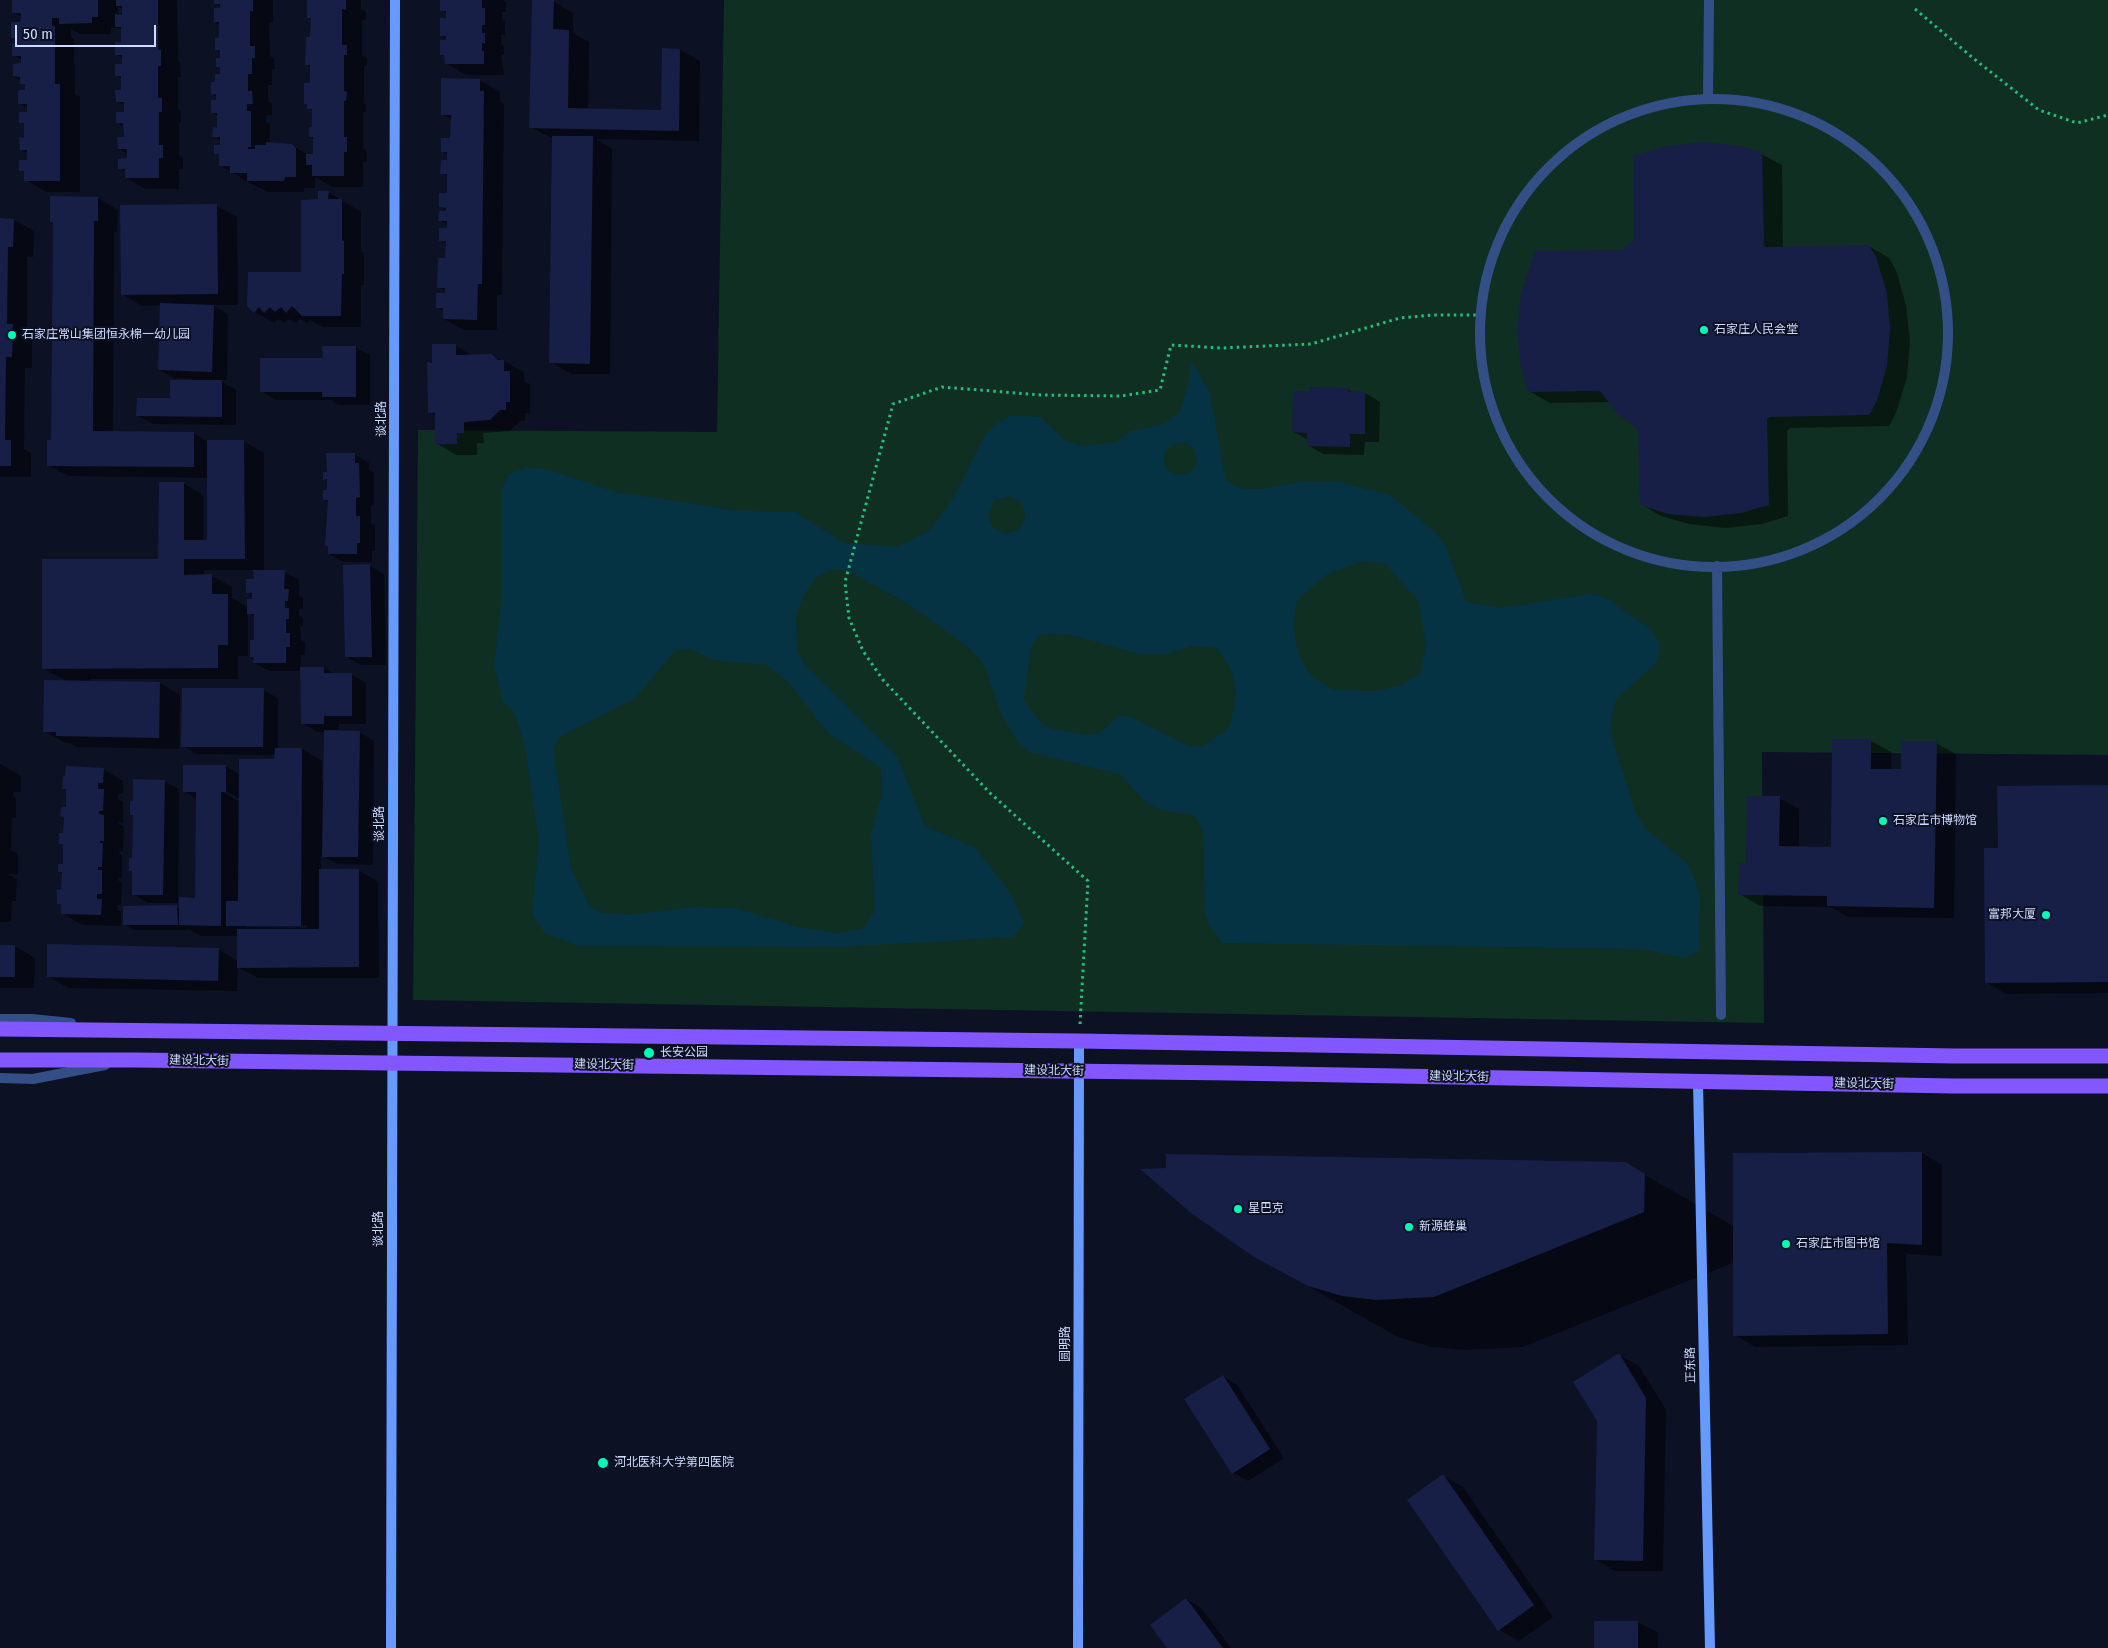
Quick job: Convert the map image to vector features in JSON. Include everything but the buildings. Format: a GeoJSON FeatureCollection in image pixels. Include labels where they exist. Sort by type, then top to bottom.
{"type":"FeatureCollection","features":[{"type":"Feature","properties":{"kind":"main road"},"geometry":{"type":"LineString","coordinates":[[0,1029],[1079,1041],[1954,1056],[2108,1056]]}},
{"type":"Feature","properties":{"kind":"main road","name":"建设北大街"},"geometry":{"type":"LineString","coordinates":[[0,1060],[1079,1072],[1953,1086],[2108,1086]]}},
{"type":"Feature","properties":{"kind":"street","name":"谈北路"},"geometry":{"type":"LineString","coordinates":[[391,1648],[395,0]]}},
{"type":"Feature","properties":{"kind":"street"},"geometry":{"type":"LineString","coordinates":[[1708,0],[1708,99]]}},
{"type":"Feature","properties":{"kind":"street"},"geometry":{"type":"LineString","coordinates":[[1708,99],[1760,100],[1845,136],[1910,202],[1946,287],[1946,380],[1910,465],[1845,531],[1759,566],[1667,566],[1582,531],[1517,465],[1482,379],[1482,287],[1517,201],[1582,136],[1668,100],[1708,99]]}},
{"type":"Feature","properties":{"kind":"street"},"geometry":{"type":"LineString","coordinates":[[1717,566],[1721,1015]]}},
{"type":"Feature","properties":{"kind":"street"},"geometry":{"type":"LineString","coordinates":[[0,1020],[32,1020],[134,1030]]}},
{"type":"Feature","properties":{"kind":"street","name":"圆明路"},"geometry":{"type":"LineString","coordinates":[[1078,1648],[1079,1041]]}},
{"type":"Feature","properties":{"kind":"street"},"geometry":{"type":"LineString","coordinates":[[0,1078],[33,1079],[134,1060]]}},
{"type":"Feature","properties":{"kind":"street","name":"正东路"},"geometry":{"type":"LineString","coordinates":[[1698,1082],[1710,1648]]}},
{"type":"Feature","properties":{"kind":"path"},"geometry":{"type":"LineString","coordinates":[[1915,9],[2038,110],[2077,124],[2108,115]]}},
{"type":"Feature","properties":{"kind":"path"},"geometry":{"type":"LineString","coordinates":[[1079,1041],[1088,881],[990,793],[883,680],[862,651],[849,618],[845,582],[893,404],[942,387],[1041,395],[1121,396],[1160,390],[1171,345],[1221,348],[1311,344],[1400,318],[1433,315],[1482,315]]}},
{"type":"Feature","properties":{"kind":"green space"},"geometry":{"type":"Polygon","coordinates":[[[724,0],[2108,0],[2108,755],[1762,752],[1764,1023],[413,1000],[418,430],[717,432],[724,0]]]}},
{"type":"Feature","properties":{"kind":"water"},"geometry":{"type":"Polygon","coordinates":[[[1190,360],[1209,390],[1226,481],[1243,489],[1263,489],[1298,482],[1338,482],[1390,495],[1433,530],[1445,545],[1466,602],[1502,608],[1588,594],[1605,597],[1651,630],[1660,644],[1657,662],[1616,699],[1611,718],[1612,738],[1635,811],[1645,828],[1687,863],[1695,880],[1700,897],[1699,951],[1683,958],[1643,949],[1223,943],[1211,929],[1205,913],[1203,830],[1194,815],[1160,810],[1145,801],[1120,774],[1033,753],[1018,743],[1001,713],[983,662],[970,649],[913,607],[850,571],[833,569],[815,578],[803,597],[796,615],[797,651],[808,668],[898,758],[925,826],[975,848],[1009,891],[1024,923],[1013,937],[841,947],[578,946],[545,933],[532,914],[539,842],[525,747],[515,714],[503,701],[494,665],[502,596],[502,489],[509,474],[527,467],[546,469],[616,492],[739,511],[795,512],[844,543],[897,547],[929,531],[951,502],[985,435],[998,422],[1013,415],[1040,417],[1066,441],[1082,446],[1117,442],[1131,431],[1164,424],[1180,412],[1190,378],[1190,360]],[[1185,442],[1172,444],[1164,454],[1165,468],[1176,475],[1189,474],[1197,463],[1195,450],[1185,442]],[[1009,496],[995,500],[988,513],[992,527],[1005,534],[1019,530],[1026,517],[1022,503],[1009,496]],[[1360,562],[1326,575],[1297,600],[1293,626],[1298,654],[1311,676],[1333,690],[1375,691],[1400,686],[1421,672],[1426,645],[1419,602],[1385,563],[1360,562]],[[1050,634],[1038,636],[1031,647],[1024,700],[1040,722],[1051,729],[1090,735],[1101,732],[1119,715],[1131,717],[1191,747],[1203,746],[1224,732],[1231,723],[1236,693],[1231,669],[1217,648],[1192,646],[1167,654],[1140,654],[1075,636],[1050,634]],[[690,649],[675,651],[635,698],[560,737],[553,748],[571,869],[590,906],[602,913],[628,915],[695,907],[736,908],[798,927],[837,933],[863,929],[875,911],[871,834],[882,795],[881,768],[828,733],[788,682],[767,665],[715,660],[690,649]]]}},
{"type":"Feature","properties":{"kind":"place","name":"石家庄人民会堂"},"geometry":{"type":"Point","coordinates":[1704,330]}},
{"type":"Feature","properties":{"kind":"place","name":"石家庄常山集团恒永棉一幼儿园"},"geometry":{"type":"Point","coordinates":[12,335]}},
{"type":"Feature","properties":{"kind":"place","name":"石家庄市博物馆"},"geometry":{"type":"Point","coordinates":[1883,821]}},
{"type":"Feature","properties":{"kind":"place","name":"富邦大厦"},"geometry":{"type":"Point","coordinates":[2046,915]}},
{"type":"Feature","properties":{"kind":"place","name":"长安公园"},"geometry":{"type":"Point","coordinates":[649,1053]}},
{"type":"Feature","properties":{"kind":"place","name":"星巴克"},"geometry":{"type":"Point","coordinates":[1238,1209]}},
{"type":"Feature","properties":{"kind":"place","name":"新源蜂巢"},"geometry":{"type":"Point","coordinates":[1409,1227]}},
{"type":"Feature","properties":{"kind":"place","name":"石家庄市图书馆"},"geometry":{"type":"Point","coordinates":[1786,1244]}},
{"type":"Feature","properties":{"kind":"place","name":"河北医科大学第四医院"},"geometry":{"type":"Point","coordinates":[603,1463]}}]}
